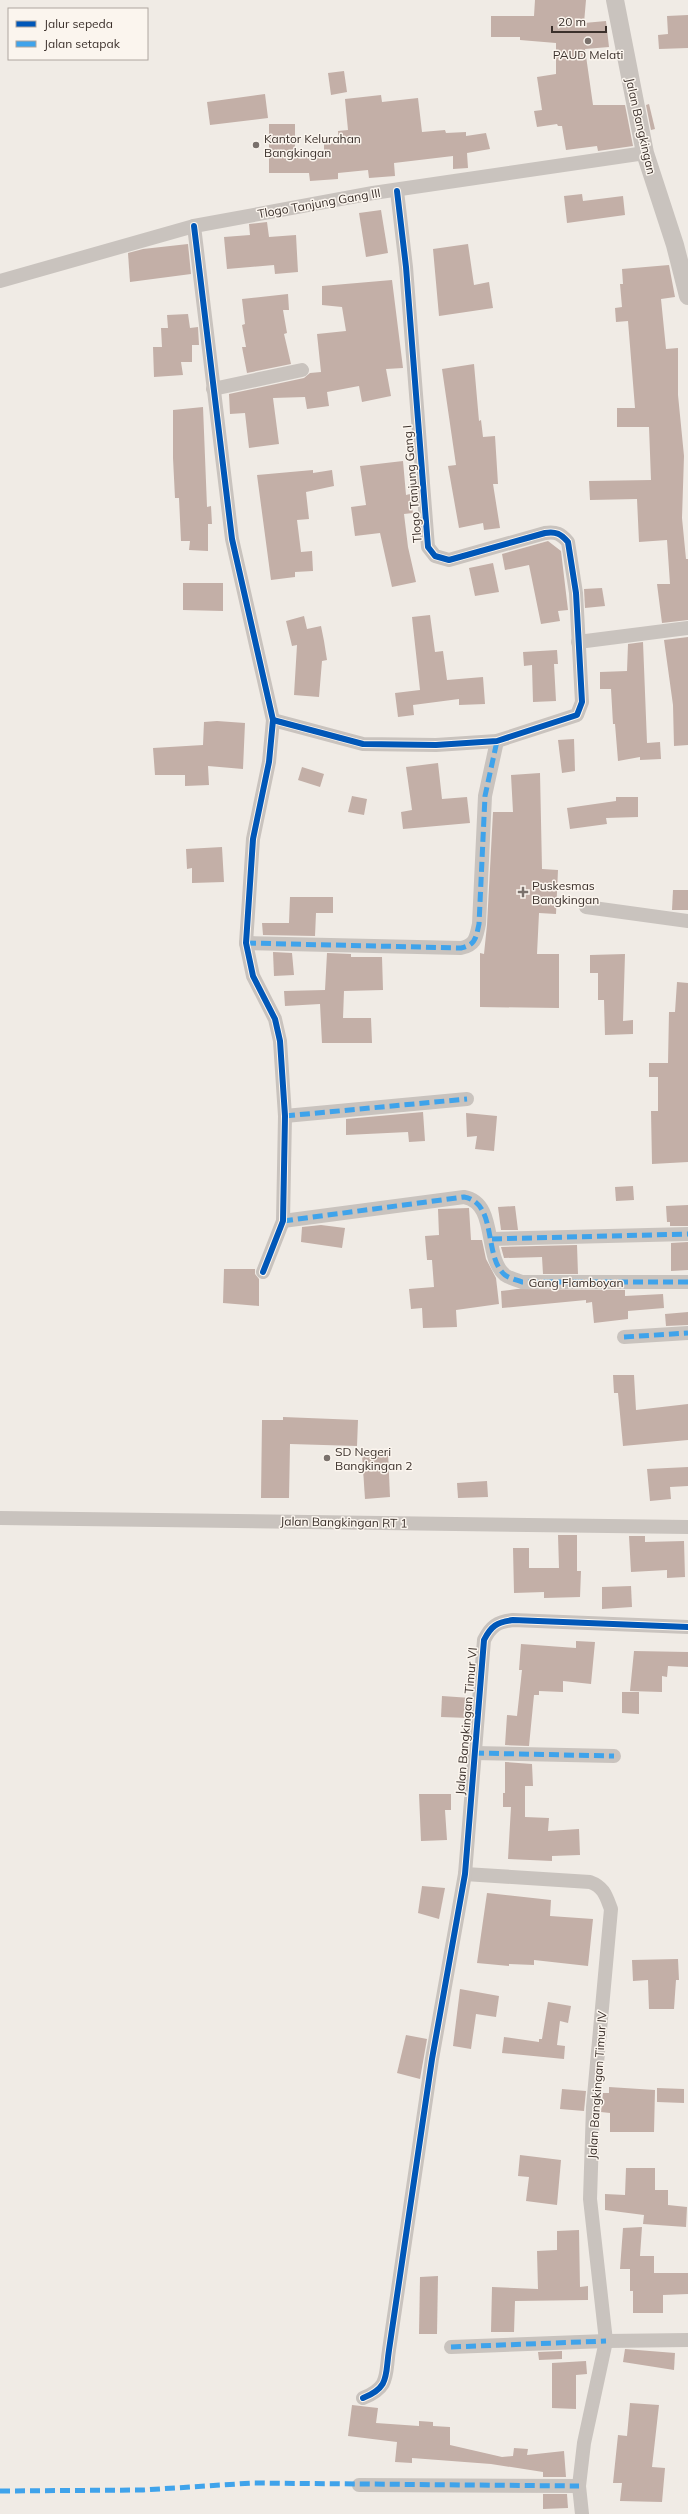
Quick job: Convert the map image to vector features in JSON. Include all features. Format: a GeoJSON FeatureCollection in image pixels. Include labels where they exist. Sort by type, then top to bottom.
{"type":"FeatureCollection","features":[{"type":"Feature","properties":{"kind":"street","name":"Jalan Bangkingan"},"geometry":{"type":"LineString","coordinates":[[615,0],[645,154],[675,245],[688,296]]}},
{"type":"Feature","properties":{"kind":"street","name":"Tlogo Tanjung Gang III"},"geometry":{"type":"LineString","coordinates":[[0,281],[194,226],[374,192],[397,191],[645,154]]}},
{"type":"Feature","properties":{"kind":"street","name":"Tlogo Tanjung Gang I"},"geometry":{"type":"LineString","coordinates":[[397,191],[406,267],[428,548],[435,556],[449,560],[545,533],[558,533],[568,542],[576,593],[582,702],[577,715],[497,741]]}},
{"type":"Feature","properties":{"kind":"street"},"geometry":{"type":"LineString","coordinates":[[194,226],[232,539],[273,720],[269,762],[253,839],[246,942],[253,976],[275,1019],[280,1041],[285,1116],[283,1221],[264,1272]]}},
{"type":"Feature","properties":{"kind":"street"},"geometry":{"type":"LineString","coordinates":[[213,389],[302,370]]}},
{"type":"Feature","properties":{"kind":"street"},"geometry":{"type":"LineString","coordinates":[[578,642],[688,628]]}},
{"type":"Feature","properties":{"kind":"street"},"geometry":{"type":"LineString","coordinates":[[246,942],[461,948],[470,946],[476,940],[479,924],[485,796],[497,741],[436,744],[363,744],[273,720]]}},
{"type":"Feature","properties":{"kind":"street"},"geometry":{"type":"LineString","coordinates":[[586,907],[688,921]]}},
{"type":"Feature","properties":{"kind":"street"},"geometry":{"type":"LineString","coordinates":[[285,1116],[467,1099]]}},
{"type":"Feature","properties":{"kind":"street","name":"Gang Flamboyan"},"geometry":{"type":"LineString","coordinates":[[283,1221],[464,1197],[473,1198],[480,1206],[492,1239],[496,1264],[505,1275],[522,1282],[688,1282]]}},
{"type":"Feature","properties":{"kind":"street"},"geometry":{"type":"LineString","coordinates":[[492,1239],[688,1234]]}},
{"type":"Feature","properties":{"kind":"street"},"geometry":{"type":"LineString","coordinates":[[624,1337],[688,1333]]}},
{"type":"Feature","properties":{"kind":"street","name":"Jalan Bangkingan RT 1"},"geometry":{"type":"LineString","coordinates":[[0,1518],[688,1527]]}},
{"type":"Feature","properties":{"kind":"street","name":"Jalan Bangkingan Timur VI"},"geometry":{"type":"LineString","coordinates":[[363,2398],[376,2393],[383,2386],[432,2059],[465,1874],[484,1640],[490,1629],[499,1622],[512,1620],[688,1627]]}},
{"type":"Feature","properties":{"kind":"street"},"geometry":{"type":"LineString","coordinates":[[474,1754],[614,1756]]}},
{"type":"Feature","properties":{"kind":"street","name":"Jalan Bangkingan Timur IV"},"geometry":{"type":"LineString","coordinates":[[465,1874],[590,1882],[598,1885],[605,1892],[611,1909],[593,2107],[590,2200],[606,2341],[584,2443],[579,2486],[582,2514]]}},
{"type":"Feature","properties":{"kind":"street"},"geometry":{"type":"LineString","coordinates":[[451,2347],[606,2341],[688,2340]]}},
{"type":"Feature","properties":{"kind":"street"},"geometry":{"type":"LineString","coordinates":[[359,2485],[579,2486]]}},
{"type":"Feature","properties":{"kind":"building"},"geometry":{"type":"Polygon","coordinates":[[[535,0],[586,0],[584,23],[606,21],[609,47],[585,49],[593,105],[625,105],[633,146],[598,151],[597,146],[566,150],[562,126],[558,126],[557,124],[537,127],[534,111],[542,110],[537,77],[556,74],[556,43],[520,40],[520,37],[491,37],[491,16],[534,16],[535,0]]]}},
{"type":"Feature","properties":{"kind":"building"},"geometry":{"type":"Polygon","coordinates":[[[688,15],[688,48],[659,49],[658,35],[668,34],[667,16],[688,15]]]}},
{"type":"Feature","properties":{"kind":"building"},"geometry":{"type":"Polygon","coordinates":[[[344,71],[347,92],[331,95],[328,73],[344,71]]]}},
{"type":"Feature","properties":{"kind":"building"},"geometry":{"type":"Polygon","coordinates":[[[265,94],[268,118],[210,125],[207,102],[265,94]]]}},
{"type":"Feature","properties":{"kind":"building"},"geometry":{"type":"Polygon","coordinates":[[[381,95],[382,102],[418,98],[422,132],[445,130],[446,133],[466,132],[466,136],[486,133],[490,149],[467,153],[468,168],[453,169],[453,156],[394,163],[395,176],[369,178],[368,170],[338,173],[338,179],[310,181],[309,173],[269,173],[269,124],[295,124],[295,153],[324,151],[324,144],[339,143],[338,131],[348,130],[345,99],[381,95]]]}},
{"type":"Feature","properties":{"kind":"building"},"geometry":{"type":"Polygon","coordinates":[[[649,104],[655,129],[651,130],[646,105],[649,104]]]}},
{"type":"Feature","properties":{"kind":"building"},"geometry":{"type":"Polygon","coordinates":[[[582,194],[583,201],[623,196],[625,215],[567,223],[564,196],[582,194]]]}},
{"type":"Feature","properties":{"kind":"building"},"geometry":{"type":"Polygon","coordinates":[[[381,210],[388,253],[366,257],[359,213],[381,210]]]}},
{"type":"Feature","properties":{"kind":"building"},"geometry":{"type":"Polygon","coordinates":[[[267,222],[269,237],[296,235],[298,272],[275,274],[274,265],[227,269],[224,237],[250,235],[249,224],[267,222]]]}},
{"type":"Feature","properties":{"kind":"building"},"geometry":{"type":"Polygon","coordinates":[[[188,244],[191,274],[130,282],[128,253],[143,249],[188,244]]]}},
{"type":"Feature","properties":{"kind":"building"},"geometry":{"type":"Polygon","coordinates":[[[468,244],[474,285],[489,282],[493,308],[439,316],[433,249],[468,244]]]}},
{"type":"Feature","properties":{"kind":"building"},"geometry":{"type":"Polygon","coordinates":[[[669,265],[675,297],[661,299],[666,349],[678,348],[678,395],[684,456],[682,518],[686,559],[688,559],[688,620],[662,623],[657,584],[670,584],[667,540],[639,542],[637,499],[590,500],[589,481],[651,480],[649,427],[617,427],[617,408],[635,408],[628,321],[616,322],[615,308],[622,307],[620,284],[623,284],[622,269],[669,265]]]}},
{"type":"Feature","properties":{"kind":"building"},"geometry":{"type":"Polygon","coordinates":[[[392,280],[403,368],[386,369],[391,396],[362,402],[359,386],[327,392],[329,406],[307,409],[305,397],[273,398],[279,444],[249,448],[245,413],[230,414],[229,394],[304,378],[310,373],[321,372],[317,334],[346,331],[342,307],[322,305],[322,286],[392,280]]]}},
{"type":"Feature","properties":{"kind":"building"},"geometry":{"type":"Polygon","coordinates":[[[288,294],[289,310],[283,310],[287,333],[284,334],[291,364],[247,373],[242,347],[246,347],[242,325],[245,324],[242,299],[288,294]]]}},
{"type":"Feature","properties":{"kind":"building"},"geometry":{"type":"Polygon","coordinates":[[[188,314],[190,328],[198,327],[199,345],[192,345],[192,362],[181,362],[183,375],[154,377],[153,347],[162,347],[161,328],[168,328],[167,315],[188,314]]]}},
{"type":"Feature","properties":{"kind":"building"},"geometry":{"type":"Polygon","coordinates":[[[474,364],[479,421],[481,420],[483,437],[495,436],[498,484],[493,484],[500,528],[484,530],[483,523],[459,528],[448,466],[456,465],[442,369],[474,364]]]}},
{"type":"Feature","properties":{"kind":"building"},"geometry":{"type":"Polygon","coordinates":[[[203,407],[207,507],[211,506],[212,524],[208,524],[208,551],[189,550],[190,541],[181,541],[179,498],[175,498],[173,458],[173,410],[203,407]]]}},
{"type":"Feature","properties":{"kind":"building"},"geometry":{"type":"Polygon","coordinates":[[[403,461],[406,495],[410,494],[413,513],[404,514],[408,547],[416,582],[392,587],[380,533],[355,536],[351,507],[366,505],[360,466],[403,461]]]}},
{"type":"Feature","properties":{"kind":"building"},"geometry":{"type":"Polygon","coordinates":[[[313,470],[313,473],[332,470],[334,486],[306,492],[309,519],[297,520],[301,552],[312,551],[313,571],[295,572],[295,577],[271,580],[257,475],[313,470]]]}},
{"type":"Feature","properties":{"kind":"building"},"geometry":{"type":"Polygon","coordinates":[[[548,541],[561,551],[568,610],[558,611],[560,621],[541,624],[529,565],[505,570],[502,554],[548,541]]]}},
{"type":"Feature","properties":{"kind":"building"},"geometry":{"type":"Polygon","coordinates":[[[493,563],[499,592],[475,596],[469,568],[493,563]]]}},
{"type":"Feature","properties":{"kind":"building"},"geometry":{"type":"Polygon","coordinates":[[[183,583],[223,583],[223,611],[183,610],[183,583]]]}},
{"type":"Feature","properties":{"kind":"building"},"geometry":{"type":"Polygon","coordinates":[[[602,588],[605,606],[585,608],[584,589],[602,588]]]}},
{"type":"Feature","properties":{"kind":"building"},"geometry":{"type":"Polygon","coordinates":[[[430,615],[435,652],[443,651],[447,680],[483,677],[485,704],[459,705],[459,699],[413,705],[414,715],[398,717],[395,693],[420,690],[412,617],[430,615]]]}},
{"type":"Feature","properties":{"kind":"building"},"geometry":{"type":"Polygon","coordinates":[[[304,616],[307,629],[321,626],[324,641],[327,660],[322,661],[319,697],[294,695],[297,645],[292,646],[286,621],[304,616]]]}},
{"type":"Feature","properties":{"kind":"building"},"geometry":{"type":"Polygon","coordinates":[[[688,637],[688,745],[674,746],[673,705],[664,640],[688,637]]]}},
{"type":"Feature","properties":{"kind":"building"},"geometry":{"type":"Polygon","coordinates":[[[643,642],[647,743],[660,742],[661,759],[640,760],[640,757],[618,761],[615,724],[613,724],[611,689],[600,689],[600,672],[627,671],[628,644],[643,642]]]}},
{"type":"Feature","properties":{"kind":"building"},"geometry":{"type":"Polygon","coordinates":[[[557,650],[558,664],[554,664],[556,701],[533,702],[532,665],[524,666],[523,652],[557,650]]]}},
{"type":"Feature","properties":{"kind":"building"},"geometry":{"type":"Polygon","coordinates":[[[217,721],[245,723],[243,769],[208,766],[209,785],[185,786],[185,775],[155,775],[153,748],[203,745],[204,722],[217,721]]]}},
{"type":"Feature","properties":{"kind":"building"},"geometry":{"type":"Polygon","coordinates":[[[574,739],[575,771],[562,773],[558,740],[574,739]]]}},
{"type":"Feature","properties":{"kind":"building"},"geometry":{"type":"Polygon","coordinates":[[[438,763],[442,799],[467,797],[470,823],[403,829],[401,812],[412,810],[406,767],[438,763]]]}},
{"type":"Feature","properties":{"kind":"building"},"geometry":{"type":"Polygon","coordinates":[[[302,767],[324,774],[320,787],[298,780],[302,767]]]}},
{"type":"Feature","properties":{"kind":"building"},"geometry":{"type":"Polygon","coordinates":[[[540,773],[542,869],[558,870],[556,914],[539,913],[537,954],[559,954],[559,1008],[480,1007],[480,953],[484,954],[487,925],[493,812],[513,812],[511,775],[540,773]]]}},
{"type":"Feature","properties":{"kind":"building"},"geometry":{"type":"Polygon","coordinates":[[[352,796],[367,799],[364,815],[348,812],[352,796]]]}},
{"type":"Feature","properties":{"kind":"building"},"geometry":{"type":"Polygon","coordinates":[[[616,797],[638,797],[638,817],[606,818],[607,824],[570,829],[567,808],[616,801],[616,797]]]}},
{"type":"Feature","properties":{"kind":"building"},"geometry":{"type":"Polygon","coordinates":[[[222,847],[224,882],[192,883],[192,868],[187,869],[186,849],[222,847]]]}},
{"type":"Feature","properties":{"kind":"building"},"geometry":{"type":"Polygon","coordinates":[[[673,890],[688,890],[688,910],[672,910],[673,890]]]}},
{"type":"Feature","properties":{"kind":"building"},"geometry":{"type":"Polygon","coordinates":[[[290,897],[333,897],[333,913],[316,913],[315,936],[263,935],[262,923],[289,923],[290,897]]]}},
{"type":"Feature","properties":{"kind":"building"},"geometry":{"type":"Polygon","coordinates":[[[273,952],[292,953],[294,975],[274,976],[273,952]]]}},
{"type":"Feature","properties":{"kind":"building"},"geometry":{"type":"Polygon","coordinates":[[[327,953],[351,954],[351,957],[382,957],[383,990],[344,991],[343,1018],[371,1018],[372,1043],[322,1043],[320,1004],[285,1006],[284,991],[325,990],[327,953]]]}},
{"type":"Feature","properties":{"kind":"building"},"geometry":{"type":"Polygon","coordinates":[[[625,954],[623,1021],[633,1020],[633,1034],[605,1035],[604,1000],[598,1000],[598,973],[590,973],[590,955],[625,954]]]}},
{"type":"Feature","properties":{"kind":"building"},"geometry":{"type":"Polygon","coordinates":[[[677,982],[688,983],[688,1162],[652,1164],[651,1111],[658,1111],[658,1077],[649,1077],[649,1063],[668,1063],[669,1012],[675,1012],[677,982]]]}},
{"type":"Feature","properties":{"kind":"building"},"geometry":{"type":"Polygon","coordinates":[[[423,1112],[425,1141],[409,1142],[408,1132],[346,1135],[346,1119],[423,1112]]]}},
{"type":"Feature","properties":{"kind":"building"},"geometry":{"type":"Polygon","coordinates":[[[466,1113],[497,1116],[494,1151],[475,1149],[477,1136],[467,1137],[466,1113]]]}},
{"type":"Feature","properties":{"kind":"building"},"geometry":{"type":"Polygon","coordinates":[[[633,1186],[634,1200],[616,1201],[615,1187],[633,1186]]]}},
{"type":"Feature","properties":{"kind":"building"},"geometry":{"type":"Polygon","coordinates":[[[688,1205],[688,1226],[670,1226],[670,1222],[667,1222],[666,1206],[688,1205]]]}},
{"type":"Feature","properties":{"kind":"building"},"geometry":{"type":"Polygon","coordinates":[[[515,1206],[518,1230],[501,1230],[498,1207],[515,1206]]]}},
{"type":"Feature","properties":{"kind":"building"},"geometry":{"type":"Polygon","coordinates":[[[469,1208],[471,1240],[482,1240],[486,1259],[496,1278],[499,1304],[456,1310],[457,1327],[423,1328],[422,1308],[411,1309],[409,1289],[434,1287],[432,1260],[427,1260],[425,1236],[439,1235],[438,1209],[469,1208]]]}},
{"type":"Feature","properties":{"kind":"building"},"geometry":{"type":"Polygon","coordinates":[[[321,1225],[345,1228],[342,1248],[301,1242],[302,1227],[321,1225]]]}},
{"type":"Feature","properties":{"kind":"building"},"geometry":{"type":"Polygon","coordinates":[[[688,1242],[688,1270],[671,1271],[671,1243],[688,1242]]]}},
{"type":"Feature","properties":{"kind":"building"},"geometry":{"type":"Polygon","coordinates":[[[577,1245],[578,1274],[543,1274],[542,1257],[504,1258],[501,1247],[577,1245]]]}},
{"type":"Feature","properties":{"kind":"building"},"geometry":{"type":"Polygon","coordinates":[[[224,1269],[255,1269],[255,1274],[259,1279],[259,1306],[223,1303],[224,1269]]]}},
{"type":"Feature","properties":{"kind":"building"},"geometry":{"type":"Polygon","coordinates":[[[517,1289],[625,1290],[625,1296],[663,1294],[664,1308],[628,1311],[628,1319],[594,1323],[592,1302],[586,1303],[586,1300],[502,1308],[501,1291],[517,1289]]]}},
{"type":"Feature","properties":{"kind":"building"},"geometry":{"type":"Polygon","coordinates":[[[688,1312],[688,1325],[666,1326],[665,1314],[688,1312]]]}},
{"type":"Feature","properties":{"kind":"building"},"geometry":{"type":"Polygon","coordinates":[[[613,1375],[634,1375],[636,1410],[688,1404],[688,1440],[623,1446],[618,1393],[614,1393],[613,1375]]]}},
{"type":"Feature","properties":{"kind":"building"},"geometry":{"type":"Polygon","coordinates":[[[283,1417],[358,1420],[357,1446],[290,1444],[289,1498],[261,1498],[262,1420],[283,1420],[283,1417]]]}},
{"type":"Feature","properties":{"kind":"building"},"geometry":{"type":"Polygon","coordinates":[[[388,1452],[390,1497],[365,1499],[362,1454],[388,1452]]]}},
{"type":"Feature","properties":{"kind":"building"},"geometry":{"type":"Polygon","coordinates":[[[688,1467],[688,1486],[670,1487],[671,1499],[650,1501],[647,1469],[688,1467]]]}},
{"type":"Feature","properties":{"kind":"building"},"geometry":{"type":"Polygon","coordinates":[[[487,1481],[488,1497],[458,1498],[457,1483],[487,1481]]]}},
{"type":"Feature","properties":{"kind":"building"},"geometry":{"type":"Polygon","coordinates":[[[558,1535],[577,1535],[577,1571],[581,1571],[580,1597],[544,1598],[544,1592],[514,1593],[513,1548],[529,1548],[529,1568],[559,1568],[558,1535]]]}},
{"type":"Feature","properties":{"kind":"building"},"geometry":{"type":"Polygon","coordinates":[[[629,1536],[645,1536],[645,1542],[684,1541],[685,1577],[667,1578],[667,1570],[631,1572],[629,1536]]]}},
{"type":"Feature","properties":{"kind":"building"},"geometry":{"type":"Polygon","coordinates":[[[631,1586],[632,1607],[602,1609],[602,1587],[631,1586]]]}},
{"type":"Feature","properties":{"kind":"building"},"geometry":{"type":"Polygon","coordinates":[[[576,1641],[595,1642],[591,1684],[563,1681],[563,1692],[539,1691],[539,1695],[534,1695],[529,1746],[505,1745],[507,1715],[517,1716],[522,1670],[519,1670],[521,1644],[576,1648],[576,1641]]]}},
{"type":"Feature","properties":{"kind":"building"},"geometry":{"type":"Polygon","coordinates":[[[634,1651],[688,1652],[688,1667],[668,1666],[667,1677],[662,1676],[662,1692],[630,1691],[634,1651]]]}},
{"type":"Feature","properties":{"kind":"building"},"geometry":{"type":"Polygon","coordinates":[[[622,1692],[639,1692],[639,1714],[622,1713],[622,1692]]]}},
{"type":"Feature","properties":{"kind":"building"},"geometry":{"type":"Polygon","coordinates":[[[442,1696],[471,1698],[469,1718],[441,1717],[442,1696]]]}},
{"type":"Feature","properties":{"kind":"building"},"geometry":{"type":"Polygon","coordinates":[[[505,1762],[532,1764],[533,1786],[525,1786],[525,1817],[549,1818],[548,1831],[579,1829],[580,1855],[552,1856],[552,1861],[508,1859],[511,1807],[503,1807],[503,1793],[505,1793],[505,1762]]]}},
{"type":"Feature","properties":{"kind":"building"},"geometry":{"type":"Polygon","coordinates":[[[419,1794],[451,1794],[451,1810],[445,1810],[447,1840],[421,1841],[419,1794]]]}},
{"type":"Feature","properties":{"kind":"building"},"geometry":{"type":"Polygon","coordinates":[[[422,1886],[445,1888],[439,1919],[418,1913],[422,1886]]]}},
{"type":"Feature","properties":{"kind":"building"},"geometry":{"type":"Polygon","coordinates":[[[487,1893],[551,1900],[550,1916],[593,1919],[588,1966],[534,1960],[534,1965],[509,1964],[509,1966],[477,1963],[487,1893]]]}},
{"type":"Feature","properties":{"kind":"building"},"geometry":{"type":"Polygon","coordinates":[[[678,1959],[679,1980],[676,1980],[674,2009],[649,2009],[648,1980],[633,1981],[632,1960],[678,1959]]]}},
{"type":"Feature","properties":{"kind":"building"},"geometry":{"type":"Polygon","coordinates":[[[460,1989],[499,1996],[496,2017],[476,2014],[471,2049],[453,2046],[460,1989]]]}},
{"type":"Feature","properties":{"kind":"building"},"geometry":{"type":"Polygon","coordinates":[[[548,2002],[571,2006],[568,2023],[560,2021],[557,2045],[565,2046],[564,2059],[502,2053],[504,2037],[539,2042],[539,2039],[542,2039],[548,2002]]]}},
{"type":"Feature","properties":{"kind":"building"},"geometry":{"type":"Polygon","coordinates":[[[406,2035],[427,2039],[420,2079],[397,2073],[406,2035]]]}},
{"type":"Feature","properties":{"kind":"building"},"geometry":{"type":"Polygon","coordinates":[[[609,2087],[655,2090],[654,2132],[610,2132],[610,2113],[601,2112],[603,2093],[609,2093],[609,2087]]]}},
{"type":"Feature","properties":{"kind":"building"},"geometry":{"type":"Polygon","coordinates":[[[657,2088],[684,2089],[684,2103],[657,2102],[657,2088]]]}},
{"type":"Feature","properties":{"kind":"building"},"geometry":{"type":"Polygon","coordinates":[[[562,2089],[586,2091],[584,2111],[560,2109],[562,2089]]]}},
{"type":"Feature","properties":{"kind":"building"},"geometry":{"type":"Polygon","coordinates":[[[520,2155],[561,2160],[557,2205],[526,2201],[529,2177],[518,2176],[520,2155]]]}},
{"type":"Feature","properties":{"kind":"building"},"geometry":{"type":"Polygon","coordinates":[[[626,2168],[655,2168],[655,2190],[668,2190],[668,2205],[687,2207],[686,2227],[643,2224],[644,2215],[605,2210],[605,2194],[625,2195],[626,2168]]]}},
{"type":"Feature","properties":{"kind":"building"},"geometry":{"type":"Polygon","coordinates":[[[642,2227],[640,2256],[654,2256],[654,2273],[688,2273],[688,2294],[663,2295],[663,2313],[633,2313],[633,2291],[630,2291],[630,2269],[620,2269],[623,2228],[642,2227]]]}},
{"type":"Feature","properties":{"kind":"building"},"geometry":{"type":"Polygon","coordinates":[[[579,2230],[580,2287],[588,2286],[588,2300],[515,2301],[514,2332],[491,2332],[492,2287],[538,2289],[537,2251],[557,2250],[557,2231],[579,2230]]]}},
{"type":"Feature","properties":{"kind":"building"},"geometry":{"type":"Polygon","coordinates":[[[438,2276],[437,2334],[419,2334],[420,2277],[438,2276]]]}},
{"type":"Feature","properties":{"kind":"building"},"geometry":{"type":"Polygon","coordinates":[[[625,2349],[675,2353],[674,2370],[623,2362],[625,2349]]]}},
{"type":"Feature","properties":{"kind":"building"},"geometry":{"type":"Polygon","coordinates":[[[562,2351],[562,2359],[539,2360],[538,2352],[562,2351]]]}},
{"type":"Feature","properties":{"kind":"building"},"geometry":{"type":"Polygon","coordinates":[[[586,2361],[587,2374],[576,2375],[576,2409],[552,2408],[552,2363],[586,2361]]]}},
{"type":"Feature","properties":{"kind":"building"},"geometry":{"type":"Polygon","coordinates":[[[630,2403],[659,2405],[652,2467],[665,2468],[662,2502],[620,2501],[622,2483],[613,2483],[618,2435],[627,2436],[630,2403]]]}},
{"type":"Feature","properties":{"kind":"building"},"geometry":{"type":"Polygon","coordinates":[[[352,2405],[378,2408],[376,2423],[419,2426],[419,2421],[433,2422],[433,2426],[450,2427],[450,2445],[502,2457],[513,2456],[514,2448],[528,2449],[527,2455],[564,2451],[566,2477],[543,2477],[543,2472],[491,2464],[412,2458],[412,2463],[395,2462],[397,2442],[348,2436],[352,2405]]]}},
{"type":"Feature","properties":{"kind":"building"},"geometry":{"type":"Polygon","coordinates":[[[543,2494],[567,2494],[568,2508],[543,2509],[543,2494]]]}},
{"type":"Feature","properties":{"kind":"marked path"},"geometry":{"type":"LineString","coordinates":[[246,943],[461,948],[470,945],[474,940],[479,924],[485,796],[497,741]]}},
{"type":"Feature","properties":{"kind":"marked path"},"geometry":{"type":"LineString","coordinates":[[285,1116],[467,1099]]}},
{"type":"Feature","properties":{"kind":"marked path"},"geometry":{"type":"LineString","coordinates":[[283,1221],[464,1197],[475,1201],[482,1209],[498,1267],[505,1275],[511,1278],[522,1282],[688,1282]]}},
{"type":"Feature","properties":{"kind":"marked path"},"geometry":{"type":"LineString","coordinates":[[492,1239],[688,1234]]}},
{"type":"Feature","properties":{"kind":"marked path"},"geometry":{"type":"LineString","coordinates":[[624,1337],[688,1333]]}},
{"type":"Feature","properties":{"kind":"marked path"},"geometry":{"type":"LineString","coordinates":[[474,1753],[614,1756]]}},
{"type":"Feature","properties":{"kind":"marked path"},"geometry":{"type":"LineString","coordinates":[[451,2347],[606,2341]]}},
{"type":"Feature","properties":{"kind":"marked path"},"geometry":{"type":"LineString","coordinates":[[0,2491],[143,2490],[253,2483],[579,2486]]}},
{"type":"Feature","properties":{"kind":"cycle path"},"geometry":{"type":"LineString","coordinates":[[273,720],[363,744],[436,745],[497,741],[577,715],[582,702],[576,593],[568,542],[561,535],[552,532],[545,533],[449,560],[435,556],[428,547],[406,267],[397,191]]}},
{"type":"Feature","properties":{"kind":"cycle path"},"geometry":{"type":"LineString","coordinates":[[194,226],[232,539],[273,720],[269,762],[253,839],[246,943],[253,976],[275,1019],[280,1041],[285,1116],[283,1221],[263,1272]]}},
{"type":"Feature","properties":{"kind":"cycle path"},"geometry":{"type":"LineString","coordinates":[[363,2398],[378,2390],[385,2380],[386,2374],[432,2059],[465,1874],[484,1640],[492,1628],[503,1622],[513,1620],[688,1627]]}},
{"type":"Feature","properties":{"kind":"place","name":"PAUD Melati"},"geometry":{"type":"Point","coordinates":[588,41]}},
{"type":"Feature","properties":{"kind":"place","name":"Kantor Kelurahan Bangkingan"},"geometry":{"type":"Point","coordinates":[256,145]}},
{"type":"Feature","properties":{"kind":"place","name":"Puskesmas Bangkingan"},"geometry":{"type":"Point","coordinates":[523,892]}},
{"type":"Feature","properties":{"kind":"place","name":"SD Negeri Bangkingan 2"},"geometry":{"type":"Point","coordinates":[327,1458]}}]}
